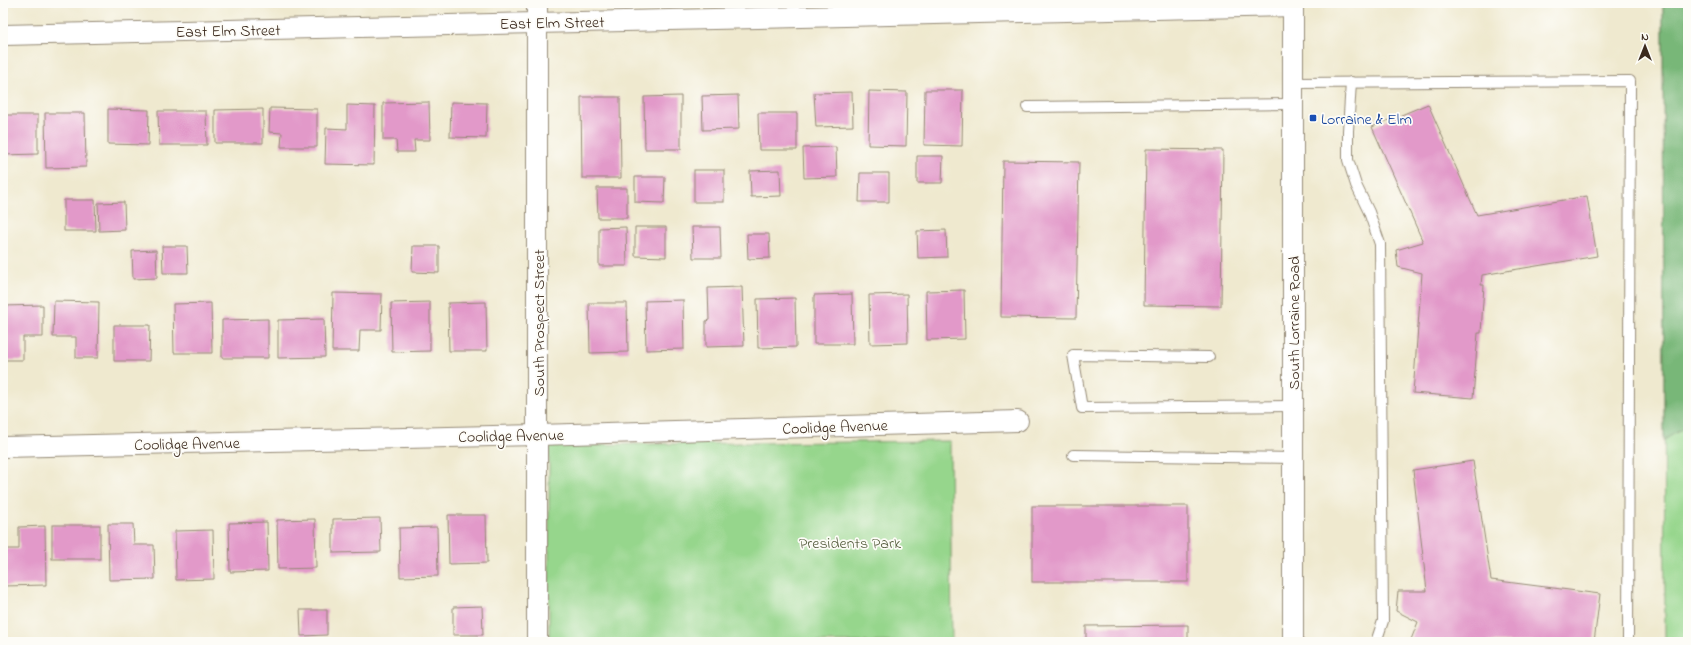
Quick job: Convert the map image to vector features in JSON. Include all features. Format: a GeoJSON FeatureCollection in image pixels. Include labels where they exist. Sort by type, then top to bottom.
{"type":"FeatureCollection","features":[{"type":"Feature","properties":{"kind":"street","name":"South Prospect Street"},"geometry":{"type":"LineString","coordinates":[[537,642],[538,3]]}},
{"type":"Feature","properties":{"kind":"street","name":"East Elm Street"},"geometry":{"type":"LineString","coordinates":[[3,35],[1293,4]]}},
{"type":"Feature","properties":{"kind":"street","name":"South Lorraine Road"},"geometry":{"type":"LineString","coordinates":[[1293,4],[1293,642]]}},
{"type":"Feature","properties":{"kind":"street","name":"Coolidge Avenue"},"geometry":{"type":"LineString","coordinates":[[3,447],[538,435],[1018,421]]}},
{"type":"Feature","properties":{"kind":"lane"},"geometry":{"type":"LineString","coordinates":[[1293,83],[1630,81],[1628,642]]}},
{"type":"Feature","properties":{"kind":"lane"},"geometry":{"type":"LineString","coordinates":[[1352,82],[1348,131],[1348,160],[1356,185],[1369,212],[1380,244],[1383,621],[1376,642]]}},
{"type":"Feature","properties":{"kind":"lane"},"geometry":{"type":"LineString","coordinates":[[1027,107],[1293,104]]}},
{"type":"Feature","properties":{"kind":"lane"},"geometry":{"type":"LineString","coordinates":[[1209,357],[1073,355],[1082,408],[1293,406]]}},
{"type":"Feature","properties":{"kind":"lane"},"geometry":{"type":"LineString","coordinates":[[1073,455],[1293,458]]}},
{"type":"Feature","properties":{"kind":"green space"},"geometry":{"type":"Polygon","coordinates":[[[1663,3],[1688,3],[1688,642],[1665,642],[1663,3]]]}},
{"type":"Feature","properties":{"kind":"green space"},"geometry":{"type":"Polygon","coordinates":[[[1663,3],[1688,3],[1688,424],[1664,440],[1663,3]]]}},
{"type":"Feature","properties":{"kind":"green space","name":"Presidents Park"},"geometry":{"type":"Polygon","coordinates":[[[950,441],[952,642],[549,642],[549,445],[950,441]]]}},
{"type":"Feature","properties":{"kind":"building"},"geometry":{"type":"Polygon","coordinates":[[[925,90],[963,90],[962,146],[924,145],[925,90]]]}},
{"type":"Feature","properties":{"kind":"building"},"geometry":{"type":"Polygon","coordinates":[[[869,91],[907,92],[906,146],[868,145],[869,91]]]}},
{"type":"Feature","properties":{"kind":"building"},"geometry":{"type":"Polygon","coordinates":[[[852,92],[853,126],[816,127],[814,93],[852,92]]]}},
{"type":"Feature","properties":{"kind":"building"},"geometry":{"type":"Polygon","coordinates":[[[738,95],[739,129],[703,130],[702,96],[738,95]]]}},
{"type":"Feature","properties":{"kind":"building"},"geometry":{"type":"Polygon","coordinates":[[[681,96],[681,149],[645,149],[644,97],[681,96]]]}},
{"type":"Feature","properties":{"kind":"building"},"geometry":{"type":"Polygon","coordinates":[[[581,97],[620,97],[621,178],[582,178],[581,97]]]}},
{"type":"Feature","properties":{"kind":"building"},"geometry":{"type":"Polygon","coordinates":[[[429,102],[430,140],[414,140],[415,152],[397,152],[396,140],[383,140],[383,103],[429,102]]]}},
{"type":"Feature","properties":{"kind":"building"},"geometry":{"type":"Polygon","coordinates":[[[451,102],[487,103],[486,138],[450,137],[451,102]]]}},
{"type":"Feature","properties":{"kind":"building"},"geometry":{"type":"Polygon","coordinates":[[[1428,104],[1477,215],[1587,196],[1597,256],[1482,275],[1481,285],[1484,285],[1481,333],[1478,333],[1473,398],[1413,393],[1422,273],[1398,267],[1396,250],[1423,242],[1372,127],[1428,104]]]}},
{"type":"Feature","properties":{"kind":"building"},"geometry":{"type":"Polygon","coordinates":[[[347,105],[375,106],[374,165],[325,164],[326,128],[347,129],[347,105]]]}},
{"type":"Feature","properties":{"kind":"building"},"geometry":{"type":"Polygon","coordinates":[[[270,108],[317,109],[317,147],[281,147],[282,133],[269,132],[270,108]]]}},
{"type":"Feature","properties":{"kind":"building"},"geometry":{"type":"Polygon","coordinates":[[[108,109],[149,110],[148,145],[108,144],[108,109]]]}},
{"type":"Feature","properties":{"kind":"building"},"geometry":{"type":"Polygon","coordinates":[[[263,109],[263,143],[215,143],[215,110],[263,109]]]}},
{"type":"Feature","properties":{"kind":"building"},"geometry":{"type":"Polygon","coordinates":[[[158,111],[206,111],[207,145],[159,145],[158,111]]]}},
{"type":"Feature","properties":{"kind":"building"},"geometry":{"type":"Polygon","coordinates":[[[45,113],[85,113],[86,167],[46,168],[45,113]]]}},
{"type":"Feature","properties":{"kind":"building"},"geometry":{"type":"Polygon","coordinates":[[[758,113],[797,113],[797,150],[759,150],[758,113]]]}},
{"type":"Feature","properties":{"kind":"building"},"geometry":{"type":"Polygon","coordinates":[[[3,115],[38,115],[38,154],[3,155],[3,115]]]}},
{"type":"Feature","properties":{"kind":"building"},"geometry":{"type":"Polygon","coordinates":[[[836,147],[837,177],[804,178],[803,148],[836,147]]]}},
{"type":"Feature","properties":{"kind":"building"},"geometry":{"type":"Polygon","coordinates":[[[1146,149],[1223,150],[1221,306],[1144,305],[1146,149]]]}},
{"type":"Feature","properties":{"kind":"building"},"geometry":{"type":"Polygon","coordinates":[[[917,156],[943,156],[942,183],[917,183],[917,156]]]}},
{"type":"Feature","properties":{"kind":"building"},"geometry":{"type":"Polygon","coordinates":[[[1003,161],[1079,162],[1076,318],[1001,317],[1003,161]]]}},
{"type":"Feature","properties":{"kind":"building"},"geometry":{"type":"Polygon","coordinates":[[[694,170],[724,170],[724,202],[694,202],[694,170]]]}},
{"type":"Feature","properties":{"kind":"building"},"geometry":{"type":"Polygon","coordinates":[[[780,170],[781,196],[751,197],[750,171],[780,170]]]}},
{"type":"Feature","properties":{"kind":"building"},"geometry":{"type":"Polygon","coordinates":[[[860,173],[889,173],[889,202],[859,202],[860,173]]]}},
{"type":"Feature","properties":{"kind":"building"},"geometry":{"type":"Polygon","coordinates":[[[635,177],[665,177],[664,203],[635,202],[635,177]]]}},
{"type":"Feature","properties":{"kind":"building"},"geometry":{"type":"Polygon","coordinates":[[[597,188],[627,188],[627,218],[598,218],[597,188]]]}},
{"type":"Feature","properties":{"kind":"building"},"geometry":{"type":"Polygon","coordinates":[[[64,200],[95,200],[96,231],[64,231],[64,200]]]}},
{"type":"Feature","properties":{"kind":"building"},"geometry":{"type":"Polygon","coordinates":[[[124,202],[125,230],[99,231],[98,203],[124,202]]]}},
{"type":"Feature","properties":{"kind":"building"},"geometry":{"type":"Polygon","coordinates":[[[626,227],[627,266],[599,266],[599,228],[626,227]]]}},
{"type":"Feature","properties":{"kind":"building"},"geometry":{"type":"Polygon","coordinates":[[[635,227],[666,227],[666,257],[635,256],[635,227]]]}},
{"type":"Feature","properties":{"kind":"building"},"geometry":{"type":"Polygon","coordinates":[[[692,227],[720,227],[721,258],[693,258],[692,227]]]}},
{"type":"Feature","properties":{"kind":"building"},"geometry":{"type":"Polygon","coordinates":[[[946,230],[947,257],[918,258],[917,231],[946,230]]]}},
{"type":"Feature","properties":{"kind":"building"},"geometry":{"type":"Polygon","coordinates":[[[747,234],[769,234],[770,258],[748,259],[747,234]]]}},
{"type":"Feature","properties":{"kind":"building"},"geometry":{"type":"Polygon","coordinates":[[[162,246],[187,246],[188,273],[163,273],[162,246]]]}},
{"type":"Feature","properties":{"kind":"building"},"geometry":{"type":"Polygon","coordinates":[[[413,246],[439,246],[439,273],[412,272],[413,246]]]}},
{"type":"Feature","properties":{"kind":"building"},"geometry":{"type":"Polygon","coordinates":[[[156,250],[157,278],[133,279],[132,251],[156,250]]]}},
{"type":"Feature","properties":{"kind":"building"},"geometry":{"type":"Polygon","coordinates":[[[742,287],[744,346],[706,347],[706,321],[709,320],[708,288],[742,287]]]}},
{"type":"Feature","properties":{"kind":"building"},"geometry":{"type":"Polygon","coordinates":[[[964,290],[965,339],[927,340],[926,291],[964,290]]]}},
{"type":"Feature","properties":{"kind":"building"},"geometry":{"type":"Polygon","coordinates":[[[333,293],[382,294],[381,330],[360,330],[359,351],[332,351],[333,293]]]}},
{"type":"Feature","properties":{"kind":"building"},"geometry":{"type":"Polygon","coordinates":[[[852,294],[853,344],[814,344],[814,295],[852,294]]]}},
{"type":"Feature","properties":{"kind":"building"},"geometry":{"type":"Polygon","coordinates":[[[907,294],[908,343],[870,344],[869,295],[907,294]]]}},
{"type":"Feature","properties":{"kind":"building"},"geometry":{"type":"Polygon","coordinates":[[[795,298],[796,347],[758,348],[757,299],[795,298]]]}},
{"type":"Feature","properties":{"kind":"building"},"geometry":{"type":"Polygon","coordinates":[[[683,300],[684,349],[646,350],[645,301],[683,300]]]}},
{"type":"Feature","properties":{"kind":"building"},"geometry":{"type":"Polygon","coordinates":[[[54,301],[99,302],[98,358],[76,358],[76,337],[53,337],[54,301]]]}},
{"type":"Feature","properties":{"kind":"building"},"geometry":{"type":"Polygon","coordinates":[[[430,302],[430,351],[392,352],[391,303],[430,302]]]}},
{"type":"Feature","properties":{"kind":"building"},"geometry":{"type":"Polygon","coordinates":[[[486,302],[487,351],[449,351],[448,303],[486,302]]]}},
{"type":"Feature","properties":{"kind":"building"},"geometry":{"type":"Polygon","coordinates":[[[211,303],[212,353],[174,353],[173,304],[211,303]]]}},
{"type":"Feature","properties":{"kind":"building"},"geometry":{"type":"Polygon","coordinates":[[[589,303],[627,303],[628,352],[590,353],[589,303]]]}},
{"type":"Feature","properties":{"kind":"building"},"geometry":{"type":"Polygon","coordinates":[[[43,305],[43,337],[23,337],[23,360],[3,360],[3,306],[43,305]]]}},
{"type":"Feature","properties":{"kind":"building"},"geometry":{"type":"Polygon","coordinates":[[[268,319],[268,358],[222,358],[222,320],[268,319]]]}},
{"type":"Feature","properties":{"kind":"building"},"geometry":{"type":"Polygon","coordinates":[[[324,319],[325,357],[278,358],[278,320],[324,319]]]}},
{"type":"Feature","properties":{"kind":"building"},"geometry":{"type":"Polygon","coordinates":[[[114,325],[150,325],[149,361],[114,361],[114,325]]]}},
{"type":"Feature","properties":{"kind":"building"},"geometry":{"type":"Polygon","coordinates":[[[1473,461],[1491,580],[1600,594],[1594,642],[1410,642],[1418,622],[1396,611],[1398,591],[1427,591],[1413,470],[1473,461]]]}},
{"type":"Feature","properties":{"kind":"building"},"geometry":{"type":"Polygon","coordinates":[[[1032,506],[1188,506],[1188,582],[1032,582],[1032,506]]]}},
{"type":"Feature","properties":{"kind":"building"},"geometry":{"type":"Polygon","coordinates":[[[448,515],[486,515],[487,563],[449,564],[448,515]]]}},
{"type":"Feature","properties":{"kind":"building"},"geometry":{"type":"Polygon","coordinates":[[[380,518],[381,552],[333,553],[333,519],[380,518]]]}},
{"type":"Feature","properties":{"kind":"building"},"geometry":{"type":"Polygon","coordinates":[[[315,519],[316,568],[278,569],[277,520],[315,519]]]}},
{"type":"Feature","properties":{"kind":"building"},"geometry":{"type":"Polygon","coordinates":[[[267,522],[268,571],[230,572],[229,523],[267,522]]]}},
{"type":"Feature","properties":{"kind":"building"},"geometry":{"type":"Polygon","coordinates":[[[108,524],[133,524],[134,545],[154,545],[155,579],[109,580],[108,524]]]}},
{"type":"Feature","properties":{"kind":"building"},"geometry":{"type":"Polygon","coordinates":[[[52,525],[100,525],[100,559],[52,559],[52,525]]]}},
{"type":"Feature","properties":{"kind":"building"},"geometry":{"type":"Polygon","coordinates":[[[45,526],[46,585],[3,586],[3,549],[19,549],[19,527],[45,526]]]}},
{"type":"Feature","properties":{"kind":"building"},"geometry":{"type":"Polygon","coordinates":[[[437,527],[438,576],[400,577],[399,528],[437,527]]]}},
{"type":"Feature","properties":{"kind":"building"},"geometry":{"type":"Polygon","coordinates":[[[213,530],[214,579],[176,580],[175,531],[213,530]]]}},
{"type":"Feature","properties":{"kind":"building"},"geometry":{"type":"Polygon","coordinates":[[[482,606],[483,635],[453,635],[453,607],[482,606]]]}},
{"type":"Feature","properties":{"kind":"building"},"geometry":{"type":"Polygon","coordinates":[[[300,610],[327,610],[327,635],[301,636],[300,610]]]}},
{"type":"Feature","properties":{"kind":"building"},"geometry":{"type":"Polygon","coordinates":[[[1188,625],[1188,642],[1086,642],[1086,626],[1188,625]]]}},
{"type":"Feature","properties":{"kind":"place","name":"Lorraine & Elm"},"geometry":{"type":"Point","coordinates":[1313,118]}}]}
